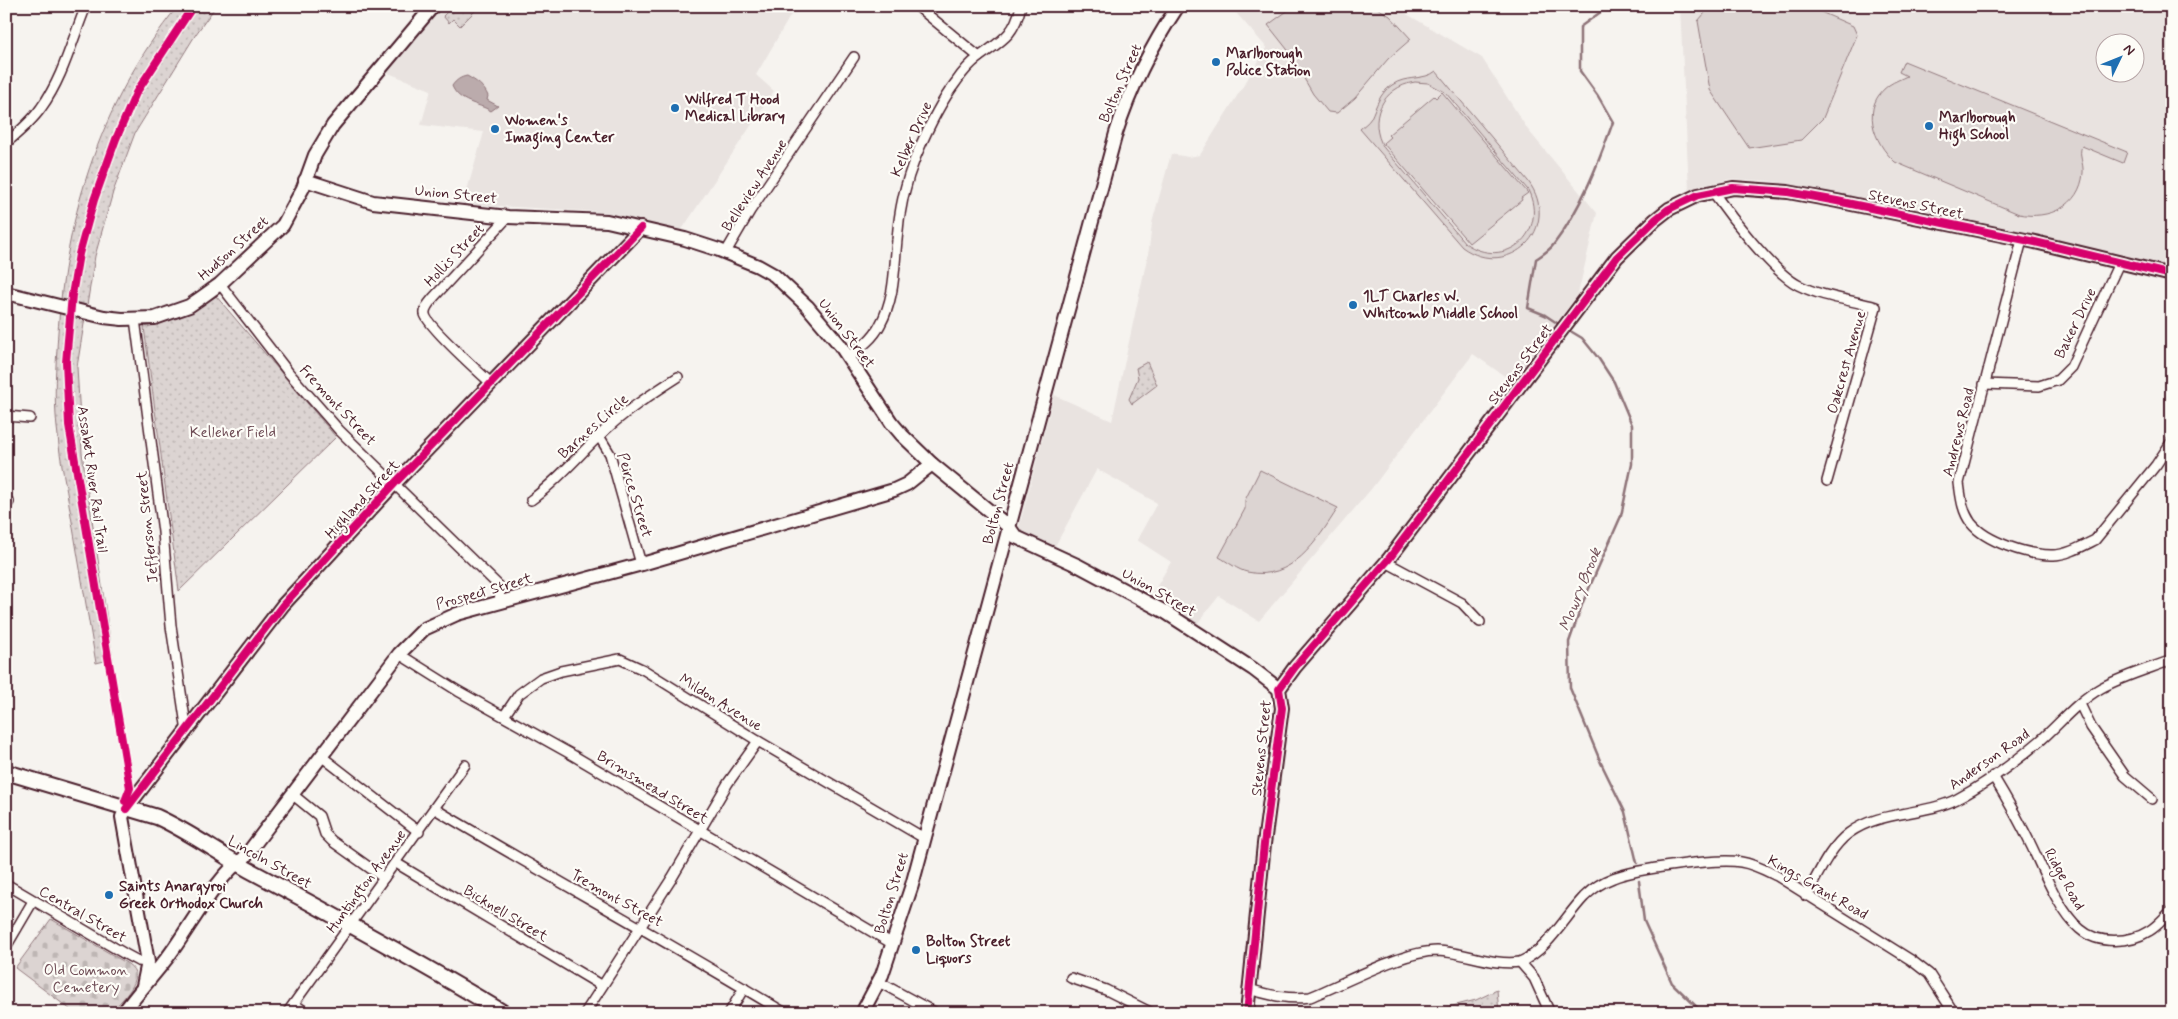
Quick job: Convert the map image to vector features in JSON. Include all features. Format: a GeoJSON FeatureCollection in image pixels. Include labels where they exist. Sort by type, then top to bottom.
{"type":"FeatureCollection","features":[{"type":"Feature","properties":{"kind":"main road","name":"Lincoln Street"},"geometry":{"type":"LineString","coordinates":[[6,772],[175,825],[236,863],[350,925],[504,1013]]}},
{"type":"Feature","properties":{"kind":"street"},"geometry":{"type":"LineString","coordinates":[[6,143],[33,118],[47,99],[63,66],[86,6]]}},
{"type":"Feature","properties":{"kind":"street","name":"Hudson Street"},"geometry":{"type":"LineString","coordinates":[[6,293],[104,317],[135,320],[155,318],[189,306],[220,284],[283,224],[294,206],[315,155],[333,125],[433,6]]}},
{"type":"Feature","properties":{"kind":"street"},"geometry":{"type":"LineString","coordinates":[[916,6],[979,57]]}},
{"type":"Feature","properties":{"kind":"street","name":"Kelber Drive"},"geometry":{"type":"LineString","coordinates":[[848,357],[867,343],[879,327],[887,311],[896,269],[896,242],[902,199],[916,156],[946,96],[956,81],[979,57],[1007,37],[1013,29],[1021,6]]}},
{"type":"Feature","properties":{"kind":"street","name":"Bolton Street"},"geometry":{"type":"LineString","coordinates":[[862,1013],[879,982],[893,944],[924,838],[1122,114],[1155,44],[1178,6]]}},
{"type":"Feature","properties":{"kind":"street","name":"Belleview Avenue"},"geometry":{"type":"LineString","coordinates":[[726,252],[750,211],[854,58]]}},
{"type":"Feature","properties":{"kind":"street","name":"Union Street"},"geometry":{"type":"LineString","coordinates":[[305,180],[373,202],[508,217],[607,221],[641,228],[726,252],[774,275],[807,306],[848,357],[891,422],[932,464],[1009,527],[1016,537],[1079,566],[1165,612],[1252,669],[1279,690]]}},
{"type":"Feature","properties":{"kind":"street","name":"Stevens Street"},"geometry":{"type":"LineString","coordinates":[[1247,1013],[1248,988],[1264,844],[1282,708],[1279,690],[1295,667],[1386,562],[1617,257],[1655,220],[1669,210],[1698,196],[1713,192],[1733,188],[1788,192],[2022,240],[2172,275]]}},
{"type":"Feature","properties":{"kind":"street","name":"Oakcrest Avenue"},"geometry":{"type":"LineString","coordinates":[[1713,192],[1780,272],[1797,285],[1876,307],[1827,481]]}},
{"type":"Feature","properties":{"kind":"street","name":"Hollis Street"},"geometry":{"type":"LineString","coordinates":[[492,384],[437,331],[427,320],[425,314],[428,305],[434,297],[508,217]]}},
{"type":"Feature","properties":{"kind":"street","name":"Highland Street"},"geometry":{"type":"LineString","coordinates":[[126,809],[283,605],[395,483],[641,228]]}},
{"type":"Feature","properties":{"kind":"street","name":"Andrews Road"},"geometry":{"type":"LineString","coordinates":[[2022,240],[1959,483],[1962,507],[1972,523],[1988,537],[2020,551],[2053,556],[2094,540],[2156,464],[2172,441]]}},
{"type":"Feature","properties":{"kind":"street","name":"Baker Drive"},"geometry":{"type":"LineString","coordinates":[[1984,384],[2039,386],[2058,380],[2070,367],[2120,263]]}},
{"type":"Feature","properties":{"kind":"street","name":"Fremont Street"},"geometry":{"type":"LineString","coordinates":[[220,284],[313,403],[499,586],[500,603]]}},
{"type":"Feature","properties":{"kind":"street","name":"Jefferson Street"},"geometry":{"type":"LineString","coordinates":[[135,320],[163,532],[171,626],[187,732]]}},
{"type":"Feature","properties":{"kind":"street","name":"Barnes Circle"},"geometry":{"type":"LineString","coordinates":[[531,500],[548,488],[599,436],[628,410],[678,376]]}},
{"type":"Feature","properties":{"kind":"street"},"geometry":{"type":"LineString","coordinates":[[6,416],[30,418]]}},
{"type":"Feature","properties":{"kind":"street","name":"Peirce Street"},"geometry":{"type":"LineString","coordinates":[[599,436],[610,454],[641,564]]}},
{"type":"Feature","properties":{"kind":"street","name":"Prospect Street"},"geometry":{"type":"LineString","coordinates":[[123,1013],[167,958],[236,863],[244,858],[400,654],[416,636],[435,622],[457,614],[641,564],[894,490],[907,484],[932,464]]}},
{"type":"Feature","properties":{"kind":"street"},"geometry":{"type":"LineString","coordinates":[[1386,562],[1462,603],[1480,622]]}},
{"type":"Feature","properties":{"kind":"street","name":"Brimsmead Street"},"geometry":{"type":"LineString","coordinates":[[400,654],[458,691],[504,716],[893,944]]}},
{"type":"Feature","properties":{"kind":"street","name":"Mildon Avenue"},"geometry":{"type":"LineString","coordinates":[[504,716],[519,694],[541,678],[560,670],[620,659],[644,670],[758,741],[924,838]]}},
{"type":"Feature","properties":{"kind":"street","name":"Anderson Road"},"geometry":{"type":"LineString","coordinates":[[1806,896],[1840,841],[1849,833],[1872,821],[1943,805],[1969,792],[2039,741],[2101,688],[2172,660]]}},
{"type":"Feature","properties":{"kind":"street"},"geometry":{"type":"LineString","coordinates":[[2080,704],[2091,727],[2125,776],[2152,799]]}},
{"type":"Feature","properties":{"kind":"street"},"geometry":{"type":"LineString","coordinates":[[585,1013],[728,783],[758,741]]}},
{"type":"Feature","properties":{"kind":"street"},"geometry":{"type":"LineString","coordinates":[[321,756],[419,832]]}},
{"type":"Feature","properties":{"kind":"street","name":"Huntington Avenue"},"geometry":{"type":"LineString","coordinates":[[287,1013],[466,765]]}},
{"type":"Feature","properties":{"kind":"street","name":"Ridge Road"},"geometry":{"type":"LineString","coordinates":[[1993,776],[2016,813],[2070,919],[2080,930],[2092,936],[2121,941],[2149,931],[2172,910]]}},
{"type":"Feature","properties":{"kind":"street"},"geometry":{"type":"LineString","coordinates":[[292,794],[319,816],[325,834],[384,878]]}},
{"type":"Feature","properties":{"kind":"street"},"geometry":{"type":"LineString","coordinates":[[126,809],[122,817],[148,962],[143,986]]}},
{"type":"Feature","properties":{"kind":"street","name":"Tremont Street"},"geometry":{"type":"LineString","coordinates":[[435,809],[640,926],[785,1013]]}},
{"type":"Feature","properties":{"kind":"street","name":"Kings Grant Road"},"geometry":{"type":"LineString","coordinates":[[1520,962],[1531,957],[1541,948],[1594,888],[1614,877],[1707,862],[1741,862],[1759,867],[1777,876],[1806,896],[1911,960],[1929,974],[1954,1013]]}},
{"type":"Feature","properties":{"kind":"street","name":"Bicknell Street"},"geometry":{"type":"LineString","coordinates":[[396,863],[602,986]]}},
{"type":"Feature","properties":{"kind":"street","name":"Central Street"},"geometry":{"type":"LineString","coordinates":[[6,884],[124,954],[148,962]]}},
{"type":"Feature","properties":{"kind":"street"},"geometry":{"type":"LineString","coordinates":[[6,947],[33,901]]}},
{"type":"Feature","properties":{"kind":"street"},"geometry":{"type":"LineString","coordinates":[[1248,988],[1276,997],[1310,998],[1405,957],[1428,952],[1457,954],[1504,964],[1520,962],[1534,978],[1550,1013]]}},
{"type":"Feature","properties":{"kind":"street"},"geometry":{"type":"LineString","coordinates":[[1071,978],[1106,990],[1152,1013]]}},
{"type":"Feature","properties":{"kind":"street"},"geometry":{"type":"LineString","coordinates":[[879,982],[936,1013]]}},
{"type":"Feature","properties":{"kind":"street"},"geometry":{"type":"LineString","coordinates":[[730,1013],[744,988]]}},
{"type":"Feature","properties":{"kind":"street"},"geometry":{"type":"LineString","coordinates":[[294,1004],[307,1013]]}},
{"type":"Feature","properties":{"kind":"shaded area"},"geometry":{"type":"Polygon","coordinates":[[[440,6],[796,6],[756,75],[774,91],[681,231],[602,212],[463,204],[484,132],[421,125],[431,90],[386,72],[440,6]]]}},
{"type":"Feature","properties":{"kind":"shaded area","name":"1LT Charles W. Whitcomb Middle School"},"geometry":{"type":"Polygon","coordinates":[[[1230,6],[1393,6],[1482,58],[1528,130],[1597,213],[1578,294],[1513,382],[1473,354],[1372,488],[1259,621],[1219,596],[1197,624],[1151,596],[1171,562],[1137,540],[1157,503],[1097,469],[1054,548],[1021,532],[1019,527],[1054,395],[1112,421],[1149,249],[1152,223],[1171,154],[1188,157],[1200,155],[1267,48],[1230,6]]]}},
{"type":"Feature","properties":{"kind":"shaded area","name":"Marlborough High School"},"geometry":{"type":"Polygon","coordinates":[[[1680,6],[2172,6],[2172,270],[1963,221],[1769,181],[1731,179],[1689,189],[1680,6]]]}},
{"type":"Feature","properties":{"kind":"shaded area"},"geometry":{"type":"Polygon","coordinates":[[[467,76],[484,89],[488,96],[487,100],[498,106],[491,111],[459,96],[452,86],[459,79],[467,76]]]}},
{"type":"Feature","properties":{"kind":"green space"},"geometry":{"type":"Polygon","coordinates":[[[178,6],[216,6],[196,34],[135,133],[113,192],[95,256],[77,367],[82,453],[113,659],[96,663],[57,425],[55,381],[61,302],[67,256],[77,211],[90,167],[106,125],[126,83],[150,44],[178,6]]]}},
{"type":"Feature","properties":{"kind":"green space"},"geometry":{"type":"Polygon","coordinates":[[[453,6],[480,6],[460,26],[453,19],[449,23],[443,16],[453,6]]]}},
{"type":"Feature","properties":{"kind":"green space"},"geometry":{"type":"Polygon","coordinates":[[[1294,6],[1374,6],[1390,16],[1411,39],[1388,59],[1355,98],[1337,113],[1328,112],[1313,94],[1287,49],[1268,25],[1294,6]]]}},
{"type":"Feature","properties":{"kind":"green space"},"geometry":{"type":"Polygon","coordinates":[[[1711,6],[1807,6],[1853,26],[1857,35],[1823,118],[1801,140],[1749,148],[1710,90],[1698,21],[1711,6]]]}},
{"type":"Feature","properties":{"kind":"green space"},"geometry":{"type":"Polygon","coordinates":[[[1904,61],[2127,152],[2123,163],[2082,146],[2083,173],[2081,185],[2076,195],[2061,208],[2051,213],[2030,215],[2019,214],[1895,162],[1887,154],[1876,134],[1872,113],[1880,94],[1889,85],[1907,76],[1899,72],[1904,61]]]}},
{"type":"Feature","properties":{"kind":"green space"},"geometry":{"type":"Polygon","coordinates":[[[1436,71],[1528,181],[1537,199],[1539,216],[1535,232],[1526,244],[1513,253],[1497,258],[1480,256],[1462,247],[1360,129],[1370,119],[1381,96],[1388,88],[1403,80],[1431,74],[1436,71]],[[1415,82],[1403,85],[1386,98],[1381,106],[1377,127],[1384,148],[1465,243],[1480,251],[1495,253],[1508,250],[1519,243],[1528,233],[1533,220],[1533,206],[1528,190],[1445,92],[1428,83],[1415,82]]]}},
{"type":"Feature","properties":{"kind":"green space"},"geometry":{"type":"Polygon","coordinates":[[[1442,92],[1528,193],[1469,243],[1383,143],[1390,137],[1388,135],[1434,96],[1436,98],[1442,92]]]}},
{"type":"Feature","properties":{"kind":"green space","name":"Kelleher Field"},"geometry":{"type":"Polygon","coordinates":[[[216,296],[336,437],[179,591],[144,327],[173,319],[216,296]]]}},
{"type":"Feature","properties":{"kind":"green space"},"geometry":{"type":"Polygon","coordinates":[[[1147,362],[1157,385],[1132,404],[1129,399],[1138,378],[1136,368],[1147,362]]]}},
{"type":"Feature","properties":{"kind":"green space"},"geometry":{"type":"Polygon","coordinates":[[[1260,470],[1338,508],[1302,556],[1290,565],[1277,571],[1263,573],[1244,571],[1219,557],[1245,509],[1245,500],[1260,470]]]}},
{"type":"Feature","properties":{"kind":"green space","name":"Old Common Cemetery"},"geometry":{"type":"Polygon","coordinates":[[[51,919],[128,964],[134,970],[135,976],[131,989],[110,1013],[75,1013],[15,968],[51,919]]]}},
{"type":"Feature","properties":{"kind":"green space"},"geometry":{"type":"Polygon","coordinates":[[[1497,990],[1499,1013],[1425,1013],[1476,1000],[1497,990]]]}},
{"type":"Feature","properties":{"kind":"waterway"},"geometry":{"type":"LineString","coordinates":[[1557,323],[1545,315],[1528,308],[1536,259],[1552,246],[1581,201],[1613,122],[1598,96],[1580,71],[1580,27],[1609,6]]}},
{"type":"Feature","properties":{"kind":"waterway","name":"Mowry Brook"},"geometry":{"type":"LineString","coordinates":[[1572,332],[1582,338],[1614,382],[1632,425],[1632,464],[1621,516],[1583,602],[1569,642],[1570,688],[1601,763],[1625,812],[1637,863]]}},
{"type":"Feature","properties":{"kind":"waterway","name":"Mowry Brook"},"geometry":{"type":"LineString","coordinates":[[1639,881],[1644,921],[1672,983],[1703,1013]]}},
{"type":"Feature","properties":{"kind":"cycle path","name":"Assabet River Rail Trail"},"geometry":{"type":"LineString","coordinates":[[125,801],[130,788],[69,425],[66,362],[72,295],[79,254],[94,200],[116,139],[136,93],[193,6]]}},
{"type":"Feature","properties":{"kind":"cycle path"},"geometry":{"type":"LineString","coordinates":[[1247,1013],[1264,844],[1282,708],[1279,689],[1295,667],[1388,560],[1617,257],[1655,220],[1669,209],[1698,195],[1733,188],[1788,192],[2035,242],[2172,275]]}},
{"type":"Feature","properties":{"kind":"cycle path"},"geometry":{"type":"LineString","coordinates":[[126,809],[283,605],[395,483],[641,228]]}},
{"type":"Feature","properties":{"kind":"place","name":"Marlborough Police Station"},"geometry":{"type":"Point","coordinates":[1216,62]}},
{"type":"Feature","properties":{"kind":"place","name":"Wilfred T Hood Medical Library"},"geometry":{"type":"Point","coordinates":[675,108]}},
{"type":"Feature","properties":{"kind":"place","name":"Marlborough High School"},"geometry":{"type":"Point","coordinates":[1929,126]}},
{"type":"Feature","properties":{"kind":"place","name":"Women's Imaging Center"},"geometry":{"type":"Point","coordinates":[495,129]}},
{"type":"Feature","properties":{"kind":"place","name":"1LT Charles W. Whitcomb Middle School"},"geometry":{"type":"Point","coordinates":[1353,305]}},
{"type":"Feature","properties":{"kind":"place","name":"Saints Anargyroi Greek Orthodox Church"},"geometry":{"type":"Point","coordinates":[109,895]}},
{"type":"Feature","properties":{"kind":"place","name":"Bolton Street Liquors"},"geometry":{"type":"Point","coordinates":[916,950]}}]}
